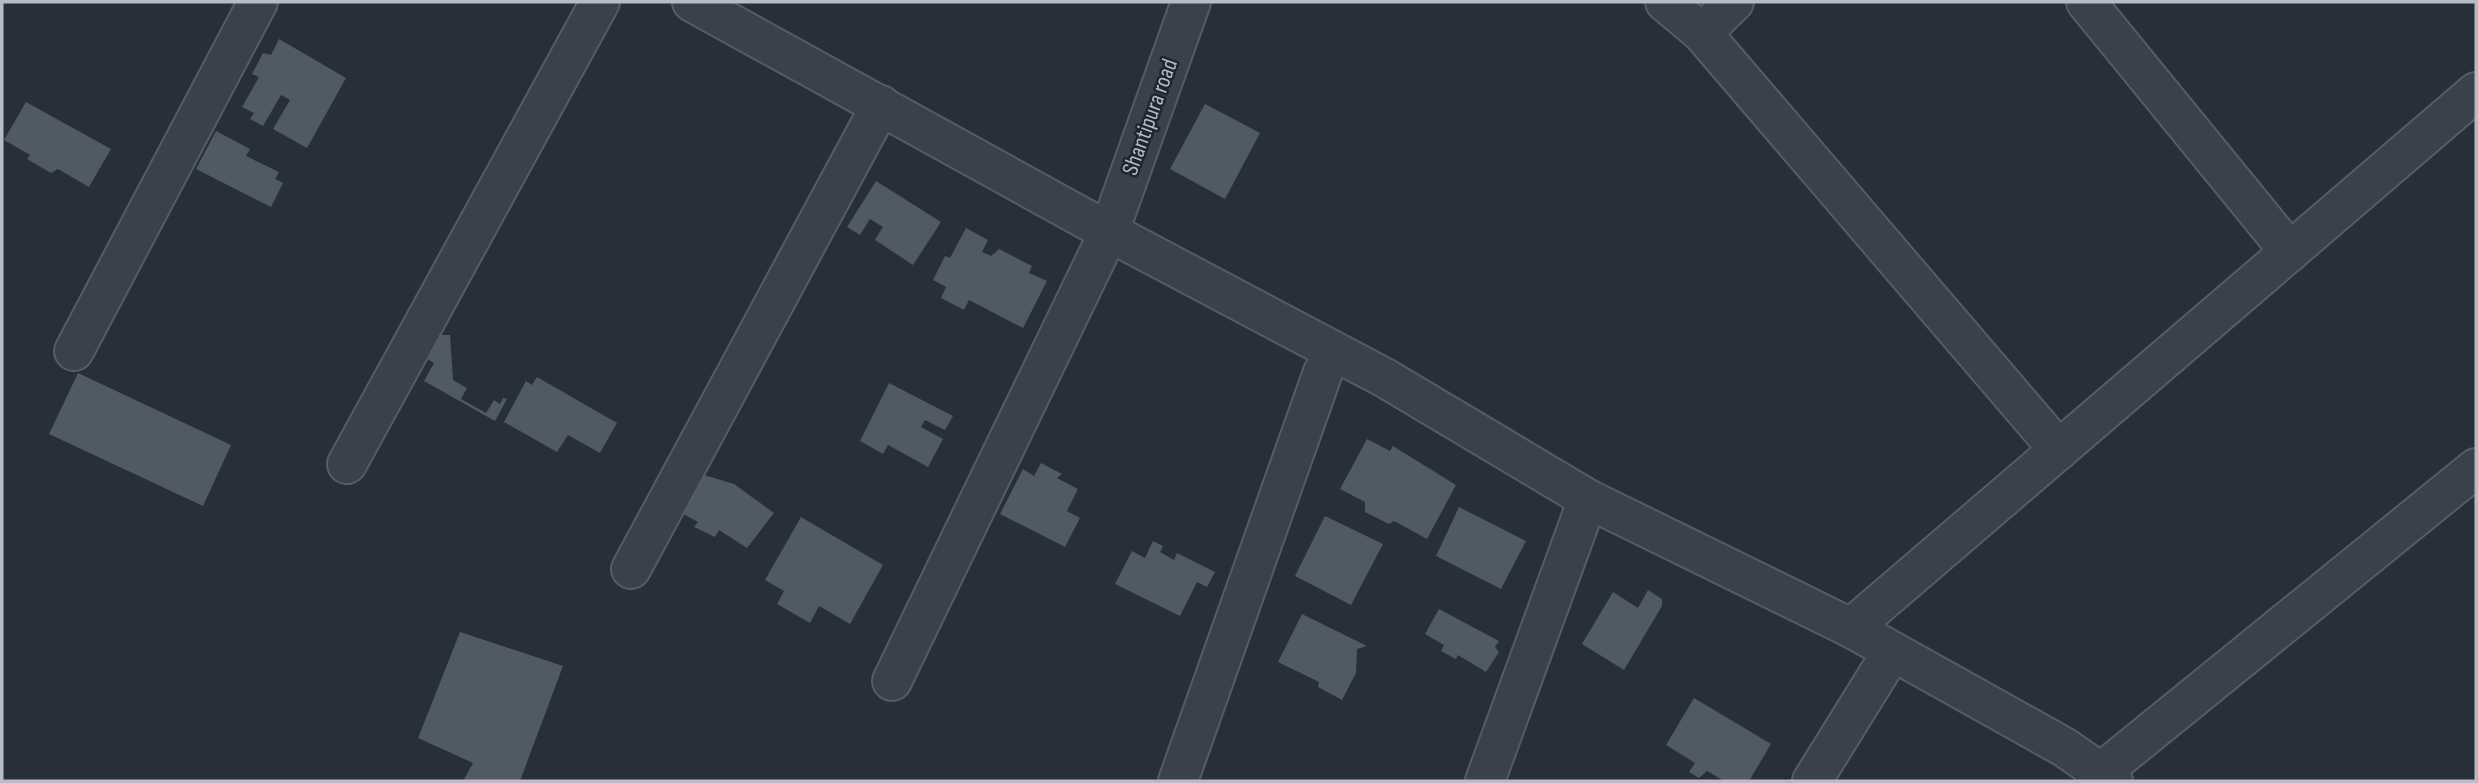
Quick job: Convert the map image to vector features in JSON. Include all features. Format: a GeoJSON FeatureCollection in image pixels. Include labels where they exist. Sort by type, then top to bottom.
{"type":"FeatureCollection","features":[{"type":"Feature","properties":{"kind":"street"},"geometry":{"type":"LineString","coordinates":[[74,351],[258,2]]}},
{"type":"Feature","properties":{"kind":"street"},"geometry":{"type":"LineString","coordinates":[[347,464],[600,2]]}},
{"type":"Feature","properties":{"kind":"street"},"geometry":{"type":"LineString","coordinates":[[692,2],[1109,232],[1385,378],[1588,499],[1851,628],[2064,747],[2103,779],[2476,468]]}},
{"type":"Feature","properties":{"kind":"street","name":"Shantipura road"},"geometry":{"type":"LineString","coordinates":[[892,681],[1109,232],[1191,2]]}},
{"type":"Feature","properties":{"kind":"street"},"geometry":{"type":"LineString","coordinates":[[1665,2],[1702,33],[2059,450]]}},
{"type":"Feature","properties":{"kind":"street"},"geometry":{"type":"LineString","coordinates":[[1702,33],[1734,2]]}},
{"type":"Feature","properties":{"kind":"street"},"geometry":{"type":"LineString","coordinates":[[2086,2],[2290,252]]}},
{"type":"Feature","properties":{"kind":"street"},"geometry":{"type":"LineString","coordinates":[[1851,628],[2476,92]]}},
{"type":"Feature","properties":{"kind":"street"},"geometry":{"type":"LineString","coordinates":[[631,569],[881,105]]}},
{"type":"Feature","properties":{"kind":"street"},"geometry":{"type":"LineString","coordinates":[[1178,781],[1323,372]]}},
{"type":"Feature","properties":{"kind":"street"},"geometry":{"type":"LineString","coordinates":[[1485,781],[1588,499]]}},
{"type":"Feature","properties":{"kind":"street"},"geometry":{"type":"LineString","coordinates":[[1812,781],[1892,652]]}},
{"type":"Feature","properties":{"kind":"building"},"geometry":{"type":"Polygon","coordinates":[[[279,39],[346,78],[307,148],[273,129],[290,100],[281,95],[263,126],[250,119],[254,113],[242,107],[259,77],[252,74],[263,53],[271,55],[279,39]]]}},
{"type":"Feature","properties":{"kind":"building"},"geometry":{"type":"Polygon","coordinates":[[[26,102],[111,149],[89,187],[58,169],[51,173],[27,159],[30,155],[4,140],[26,102]]]}},
{"type":"Feature","properties":{"kind":"building"},"geometry":{"type":"Polygon","coordinates":[[[1205,104],[1260,133],[1225,199],[1170,169],[1205,104]]]}},
{"type":"Feature","properties":{"kind":"building"},"geometry":{"type":"Polygon","coordinates":[[[216,131],[250,149],[246,156],[279,172],[275,179],[283,183],[271,207],[196,169],[216,131]]]}},
{"type":"Feature","properties":{"kind":"building"},"geometry":{"type":"Polygon","coordinates":[[[876,181],[941,222],[913,265],[875,240],[883,227],[870,219],[860,235],[847,227],[876,181]]]}},
{"type":"Feature","properties":{"kind":"building"},"geometry":{"type":"Polygon","coordinates":[[[966,228],[988,240],[982,252],[991,256],[999,249],[1032,266],[1029,273],[1047,281],[1023,328],[969,300],[964,310],[941,298],[946,287],[933,280],[945,256],[950,258],[966,228]]]}},
{"type":"Feature","properties":{"kind":"building"},"geometry":{"type":"Polygon","coordinates":[[[441,335],[450,335],[453,380],[467,388],[461,399],[486,413],[494,400],[500,404],[503,398],[507,399],[495,421],[424,381],[434,363],[427,359],[441,335]]]}},
{"type":"Feature","properties":{"kind":"building"},"geometry":{"type":"Polygon","coordinates":[[[78,373],[231,445],[203,506],[49,434],[78,373]]]}},
{"type":"Feature","properties":{"kind":"building"},"geometry":{"type":"Polygon","coordinates":[[[537,377],[617,423],[600,453],[568,435],[557,452],[504,422],[526,381],[532,385],[537,377]]]}},
{"type":"Feature","properties":{"kind":"building"},"geometry":{"type":"Polygon","coordinates":[[[889,383],[953,416],[945,430],[925,420],[921,427],[943,439],[928,467],[888,445],[883,454],[860,441],[889,383]]]}},
{"type":"Feature","properties":{"kind":"building"},"geometry":{"type":"Polygon","coordinates":[[[1367,439],[1390,451],[1393,446],[1456,485],[1427,539],[1394,521],[1389,524],[1365,512],[1365,502],[1340,489],[1367,439]]]}},
{"type":"Feature","properties":{"kind":"building"},"geometry":{"type":"Polygon","coordinates":[[[1041,463],[1062,474],[1057,478],[1078,489],[1067,511],[1080,518],[1065,547],[1000,514],[1023,469],[1034,476],[1041,463]]]}},
{"type":"Feature","properties":{"kind":"building"},"geometry":{"type":"Polygon","coordinates":[[[701,474],[734,484],[774,513],[747,548],[719,530],[715,537],[694,527],[698,522],[670,507],[701,474]]]}},
{"type":"Feature","properties":{"kind":"building"},"geometry":{"type":"Polygon","coordinates":[[[1459,507],[1526,541],[1501,589],[1436,556],[1459,507]]]}},
{"type":"Feature","properties":{"kind":"building"},"geometry":{"type":"Polygon","coordinates":[[[1325,516],[1383,544],[1351,605],[1295,576],[1325,516]]]}},
{"type":"Feature","properties":{"kind":"building"},"geometry":{"type":"Polygon","coordinates":[[[801,517],[883,565],[850,624],[819,606],[810,623],[777,604],[784,591],[765,580],[801,517]]]}},
{"type":"Feature","properties":{"kind":"building"},"geometry":{"type":"Polygon","coordinates":[[[1153,541],[1163,546],[1160,552],[1174,560],[1177,553],[1215,572],[1207,587],[1197,582],[1180,616],[1115,584],[1132,551],[1145,558],[1153,541]]]}},
{"type":"Feature","properties":{"kind":"building"},"geometry":{"type":"Polygon","coordinates":[[[1648,590],[1662,599],[1662,606],[1624,670],[1582,644],[1613,592],[1638,608],[1648,590]]]}},
{"type":"Feature","properties":{"kind":"building"},"geometry":{"type":"Polygon","coordinates":[[[1439,609],[1499,641],[1495,647],[1499,652],[1486,672],[1458,655],[1456,659],[1441,651],[1444,645],[1425,634],[1439,609]]]}},
{"type":"Feature","properties":{"kind":"building"},"geometry":{"type":"Polygon","coordinates":[[[1302,614],[1367,646],[1357,649],[1356,673],[1342,700],[1318,687],[1319,682],[1278,662],[1302,614]]]}},
{"type":"Feature","properties":{"kind":"building"},"geometry":{"type":"Polygon","coordinates":[[[460,632],[563,666],[520,781],[463,781],[473,763],[418,738],[460,632]]]}},
{"type":"Feature","properties":{"kind":"building"},"geometry":{"type":"Polygon","coordinates":[[[1694,698],[1771,744],[1749,781],[1724,781],[1707,771],[1699,778],[1689,772],[1695,763],[1666,745],[1694,698]]]}}]}
